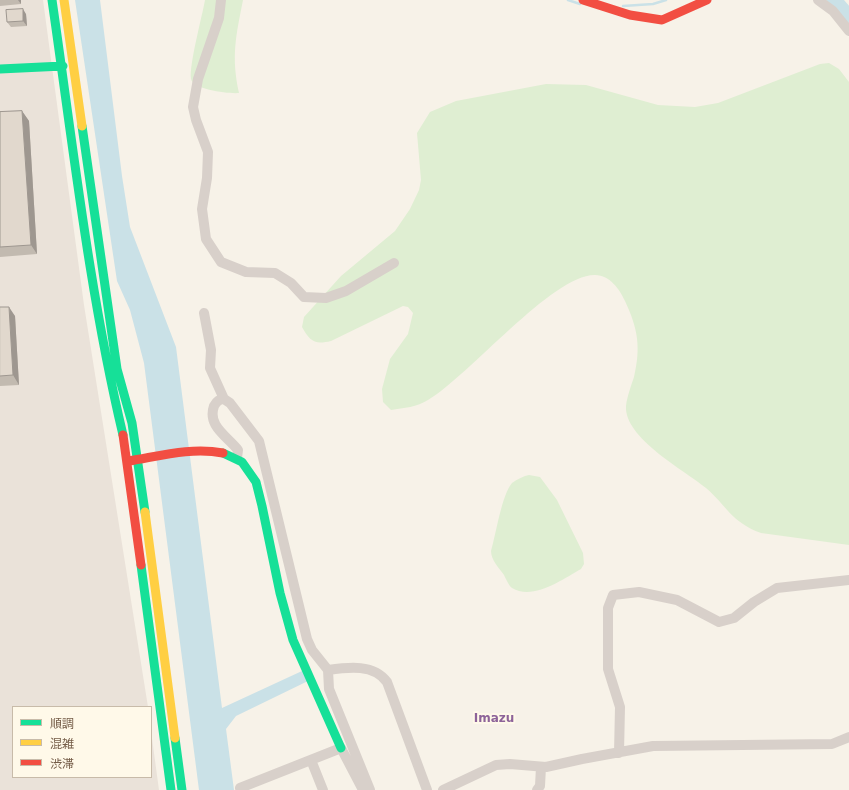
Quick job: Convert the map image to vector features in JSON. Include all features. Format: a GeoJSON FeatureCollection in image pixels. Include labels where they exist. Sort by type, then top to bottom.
{"type":"FeatureCollection","features":[{"type":"Feature","properties":{"kind":"street"},"geometry":{"type":"LineString","coordinates":[[52,0],[90,264],[108,370],[124,437],[171,790]]}},
{"type":"Feature","properties":{"kind":"street"},"geometry":{"type":"LineString","coordinates":[[64,0],[117,369],[142,459],[182,790]]}},
{"type":"Feature","properties":{"kind":"street"},"geometry":{"type":"LineString","coordinates":[[221,0],[219,18],[198,79],[193,108],[208,152],[207,178],[202,209],[206,239],[221,262],[246,272],[274,273],[291,283],[304,297],[326,298],[346,291],[394,263]]}},
{"type":"Feature","properties":{"kind":"street"},"geometry":{"type":"LineString","coordinates":[[582,0],[630,16],[662,20],[707,0]]}},
{"type":"Feature","properties":{"kind":"street"},"geometry":{"type":"LineString","coordinates":[[818,0],[833,11],[849,31]]}},
{"type":"Feature","properties":{"kind":"street"},"geometry":{"type":"LineString","coordinates":[[0,69],[62,66]]}},
{"type":"Feature","properties":{"kind":"street"},"geometry":{"type":"LineString","coordinates":[[204,313],[211,350],[210,368],[224,399],[230,403],[259,441],[306,639],[312,650],[328,670],[329,689],[370,790]]}},
{"type":"Feature","properties":{"kind":"street"},"geometry":{"type":"LineString","coordinates":[[224,399],[215,404],[211,417],[213,424],[238,450],[237,458]]}},
{"type":"Feature","properties":{"kind":"street"},"geometry":{"type":"LineString","coordinates":[[127,461],[191,451],[216,451],[237,458],[253,474],[261,500],[294,641],[341,748],[363,790]]}},
{"type":"Feature","properties":{"kind":"street"},"geometry":{"type":"LineString","coordinates":[[619,753],[620,708],[608,670],[608,608],[613,596],[639,592],[677,600],[719,622],[734,618],[754,602],[777,588],[849,580]]}},
{"type":"Feature","properties":{"kind":"street"},"geometry":{"type":"LineString","coordinates":[[328,670],[359,668],[370,669],[382,675],[387,682],[427,790]]}},
{"type":"Feature","properties":{"kind":"street"},"geometry":{"type":"LineString","coordinates":[[443,790],[496,765],[510,764],[541,767],[653,746],[832,744],[849,737]]}},
{"type":"Feature","properties":{"kind":"street"},"geometry":{"type":"LineString","coordinates":[[240,788],[341,748]]}},
{"type":"Feature","properties":{"kind":"street"},"geometry":{"type":"LineString","coordinates":[[311,760],[323,790]]}},
{"type":"Feature","properties":{"kind":"street"},"geometry":{"type":"LineString","coordinates":[[537,790],[540,786],[541,767]]}},
{"type":"Feature","properties":{"kind":"shaded area"},"geometry":{"type":"Polygon","coordinates":[[[0,0],[43,0],[84,305],[148,706],[12,706],[12,778],[152,778],[152,738],[159,790],[0,790],[0,0]]]}},
{"type":"Feature","properties":{"kind":"green space"},"geometry":{"type":"Polygon","coordinates":[[[205,0],[243,0],[235,46],[235,68],[239,93],[228,93],[205,89],[193,83],[191,79],[194,52],[205,0]]]}},
{"type":"Feature","properties":{"kind":"green space"},"geometry":{"type":"Polygon","coordinates":[[[829,63],[839,69],[849,82],[849,545],[761,533],[751,529],[736,519],[706,488],[670,463],[645,441],[635,430],[628,418],[626,406],[634,377],[638,347],[633,320],[623,297],[614,284],[610,280],[600,276],[595,275],[577,279],[557,291],[511,328],[445,388],[428,400],[406,408],[391,410],[383,402],[382,389],[390,359],[408,334],[413,313],[408,307],[403,306],[331,341],[313,341],[302,327],[304,317],[341,276],[395,231],[410,209],[419,190],[421,180],[417,133],[430,112],[456,101],[546,84],[586,85],[658,105],[695,107],[718,103],[820,64],[829,63]]]}},
{"type":"Feature","properties":{"kind":"green space"},"geometry":{"type":"Polygon","coordinates":[[[529,475],[540,477],[557,500],[583,553],[584,564],[581,569],[557,583],[529,592],[520,591],[511,587],[494,561],[491,551],[502,505],[508,488],[512,483],[520,478],[529,475]]]}},
{"type":"Feature","properties":{"kind":"water"},"geometry":{"type":"Polygon","coordinates":[[[75,0],[100,0],[122,176],[130,227],[176,347],[222,708],[302,671],[308,681],[236,716],[226,729],[234,790],[199,790],[144,363],[130,310],[117,281],[75,0]]]}},
{"type":"Feature","properties":{"kind":"building"},"geometry":{"type":"Polygon","coordinates":[[[23,9],[23,21],[7,22],[6,10],[23,9]]]}},
{"type":"Feature","properties":{"kind":"building"},"geometry":{"type":"Polygon","coordinates":[[[22,111],[31,245],[0,247],[0,112],[22,111]]]}},
{"type":"Feature","properties":{"kind":"building"},"geometry":{"type":"Polygon","coordinates":[[[0,307],[9,307],[13,375],[0,376],[0,307]]]}},
{"type":"Feature","properties":{"kind":"waterway"},"geometry":{"type":"LineString","coordinates":[[568,0],[580,4]]}},
{"type":"Feature","properties":{"kind":"waterway"},"geometry":{"type":"LineString","coordinates":[[623,6],[653,4],[666,0]]}},
{"type":"Feature","properties":{"kind":"waterway"},"geometry":{"type":"LineString","coordinates":[[834,0],[849,17]]}},
{"type":"Feature","properties":{"kind":"traffic: fast"},"geometry":{"type":"LineString","coordinates":[[52,0],[91,273],[111,381],[123,435]]}},
{"type":"Feature","properties":{"kind":"traffic: fast"},"geometry":{"type":"LineString","coordinates":[[0,69],[63,66]]}},
{"type":"Feature","properties":{"kind":"traffic: fast"},"geometry":{"type":"LineString","coordinates":[[82,126],[117,369],[132,423],[145,512]]}},
{"type":"Feature","properties":{"kind":"traffic: fast"},"geometry":{"type":"LineString","coordinates":[[223,453],[242,462],[256,482],[280,593],[293,640],[341,748]]}},
{"type":"Feature","properties":{"kind":"traffic: fast"},"geometry":{"type":"LineString","coordinates":[[141,565],[171,790]]}},
{"type":"Feature","properties":{"kind":"traffic: fast"},"geometry":{"type":"LineString","coordinates":[[175,738],[182,790]]}},
{"type":"Feature","properties":{"kind":"traffic: slow"},"geometry":{"type":"LineString","coordinates":[[64,0],[82,126]]}},
{"type":"Feature","properties":{"kind":"traffic: slow"},"geometry":{"type":"LineString","coordinates":[[145,512],[175,738]]}},
{"type":"Feature","properties":{"kind":"traffic: jam"},"geometry":{"type":"LineString","coordinates":[[583,0],[630,15],[662,20],[707,0]]}},
{"type":"Feature","properties":{"kind":"traffic: jam"},"geometry":{"type":"LineString","coordinates":[[123,435],[141,565]]}},
{"type":"Feature","properties":{"kind":"traffic: jam"},"geometry":{"type":"LineString","coordinates":[[129,461],[187,452],[211,451],[223,453]]}},
{"type":"Feature","properties":{"kind":"district","name":"Imazu"},"geometry":{"type":"Point","coordinates":[494,719]}}]}
